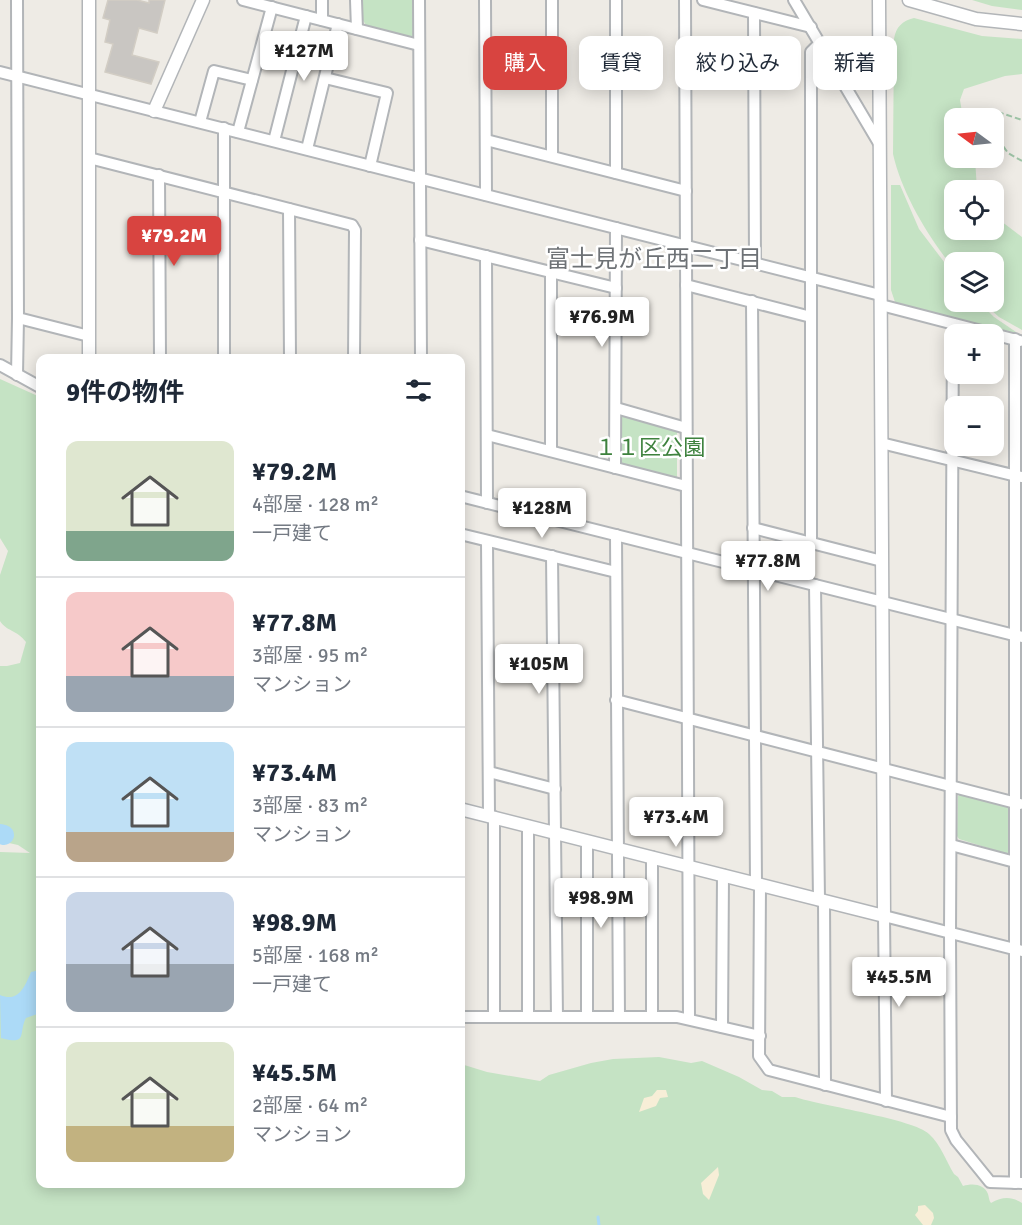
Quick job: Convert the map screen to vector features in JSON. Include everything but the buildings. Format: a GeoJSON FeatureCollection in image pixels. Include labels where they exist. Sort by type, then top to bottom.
{"type":"FeatureCollection","features":[{"type":"Feature","properties":{"kind":"street"},"geometry":{"type":"LineString","coordinates":[[17,0],[17,375]]}},
{"type":"Feature","properties":{"kind":"street"},"geometry":{"type":"LineString","coordinates":[[89,0],[89,354]]}},
{"type":"Feature","properties":{"kind":"street"},"geometry":{"type":"LineString","coordinates":[[154,111],[203,0]]}},
{"type":"Feature","properties":{"kind":"street"},"geometry":{"type":"LineString","coordinates":[[246,0],[419,45]]}},
{"type":"Feature","properties":{"kind":"street"},"geometry":{"type":"LineString","coordinates":[[321,0],[322,20]]}},
{"type":"Feature","properties":{"kind":"street"},"geometry":{"type":"LineString","coordinates":[[357,0],[357,29]]}},
{"type":"Feature","properties":{"kind":"street"},"geometry":{"type":"LineString","coordinates":[[419,0],[420,354]]}},
{"type":"Feature","properties":{"kind":"street"},"geometry":{"type":"LineString","coordinates":[[485,0],[486,195]]}},
{"type":"Feature","properties":{"kind":"street"},"geometry":{"type":"LineString","coordinates":[[552,0],[552,156]]}},
{"type":"Feature","properties":{"kind":"street"},"geometry":{"type":"LineString","coordinates":[[616,0],[616,173]]}},
{"type":"Feature","properties":{"kind":"street"},"geometry":{"type":"LineString","coordinates":[[685,0],[688,1019]]}},
{"type":"Feature","properties":{"kind":"street"},"geometry":{"type":"LineString","coordinates":[[703,0],[811,27]]}},
{"type":"Feature","properties":{"kind":"street"},"geometry":{"type":"LineString","coordinates":[[794,0],[816,36]]}},
{"type":"Feature","properties":{"kind":"street"},"geometry":{"type":"LineString","coordinates":[[879,0],[886,1101]]}},
{"type":"Feature","properties":{"kind":"street"},"geometry":{"type":"LineString","coordinates":[[909,0],[976,19],[1022,24]]}},
{"type":"Feature","properties":{"kind":"street"},"geometry":{"type":"LineString","coordinates":[[238,132],[272,7]]}},
{"type":"Feature","properties":{"kind":"street"},"geometry":{"type":"LineString","coordinates":[[754,13],[755,263]]}},
{"type":"Feature","properties":{"kind":"street"},"geometry":{"type":"LineString","coordinates":[[274,141],[306,16]]}},
{"type":"Feature","properties":{"kind":"street"},"geometry":{"type":"LineString","coordinates":[[307,150],[339,24]]}},
{"type":"Feature","properties":{"kind":"street"},"geometry":{"type":"LineString","coordinates":[[811,542],[811,52],[813,50]]}},
{"type":"Feature","properties":{"kind":"street"},"geometry":{"type":"LineString","coordinates":[[200,122],[214,71],[252,80]]}},
{"type":"Feature","properties":{"kind":"street"},"geometry":{"type":"LineString","coordinates":[[0,72],[811,277],[953,324]]}},
{"type":"Feature","properties":{"kind":"street"},"geometry":{"type":"LineString","coordinates":[[325,78],[387,93],[370,165]]}},
{"type":"Feature","properties":{"kind":"street"},"geometry":{"type":"LineString","coordinates":[[848,90],[880,145]]}},
{"type":"Feature","properties":{"kind":"street"},"geometry":{"type":"LineString","coordinates":[[224,128],[224,354]]}},
{"type":"Feature","properties":{"kind":"street"},"geometry":{"type":"LineString","coordinates":[[486,140],[686,191]]}},
{"type":"Feature","properties":{"kind":"street"},"geometry":{"type":"LineString","coordinates":[[89,158],[354,227],[354,354]]}},
{"type":"Feature","properties":{"kind":"street"},"geometry":{"type":"LineString","coordinates":[[159,175],[160,354]]}},
{"type":"Feature","properties":{"kind":"street"},"geometry":{"type":"LineString","coordinates":[[290,209],[290,354]]}},
{"type":"Feature","properties":{"kind":"street"},"geometry":{"type":"LineString","coordinates":[[615,468],[616,228]]}},
{"type":"Feature","properties":{"kind":"street"},"geometry":{"type":"LineString","coordinates":[[420,240],[616,288]]}},
{"type":"Feature","properties":{"kind":"street"},"geometry":{"type":"LineString","coordinates":[[486,256],[488,503]]}},
{"type":"Feature","properties":{"kind":"street"},"geometry":{"type":"LineString","coordinates":[[551,272],[552,452]]}},
{"type":"Feature","properties":{"kind":"street"},"geometry":{"type":"LineString","coordinates":[[686,285],[811,317]]}},
{"type":"Feature","properties":{"kind":"street"},"geometry":{"type":"LineString","coordinates":[[752,301],[759,1056],[769,1070],[951,1118]]}},
{"type":"Feature","properties":{"kind":"street"},"geometry":{"type":"LineString","coordinates":[[18,318],[89,336]]}},
{"type":"Feature","properties":{"kind":"street"},"geometry":{"type":"LineString","coordinates":[[953,384],[951,1130],[986,1179],[990,1182],[1019,1183],[1019,950],[1015,862],[1019,804],[1019,340],[1004,336]]}},
{"type":"Feature","properties":{"kind":"street"},"geometry":{"type":"LineString","coordinates":[[0,365],[36,385]]}},
{"type":"Feature","properties":{"kind":"street"},"geometry":{"type":"LineString","coordinates":[[616,408],[686,428]]}},
{"type":"Feature","properties":{"kind":"street"},"geometry":{"type":"LineString","coordinates":[[487,435],[686,486]]}},
{"type":"Feature","properties":{"kind":"street"},"geometry":{"type":"LineString","coordinates":[[881,443],[1019,477]]}},
{"type":"Feature","properties":{"kind":"street"},"geometry":{"type":"LineString","coordinates":[[465,497],[1019,636]]}},
{"type":"Feature","properties":{"kind":"street"},"geometry":{"type":"LineString","coordinates":[[753,528],[882,561]]}},
{"type":"Feature","properties":{"kind":"street"},"geometry":{"type":"LineString","coordinates":[[465,535],[616,572]]}},
{"type":"Feature","properties":{"kind":"street"},"geometry":{"type":"LineString","coordinates":[[616,535],[620,1017]]}},
{"type":"Feature","properties":{"kind":"street"},"geometry":{"type":"LineString","coordinates":[[488,541],[489,772],[494,1017]]}},
{"type":"Feature","properties":{"kind":"street"},"geometry":{"type":"LineString","coordinates":[[552,556],[557,1017]]}},
{"type":"Feature","properties":{"kind":"street"},"geometry":{"type":"LineString","coordinates":[[815,585],[825,1085]]}},
{"type":"Feature","properties":{"kind":"street"},"geometry":{"type":"LineString","coordinates":[[616,700],[1019,804]]}},
{"type":"Feature","properties":{"kind":"street"},"geometry":{"type":"LineString","coordinates":[[489,772],[555,789]]}},
{"type":"Feature","properties":{"kind":"street"},"geometry":{"type":"LineString","coordinates":[[465,810],[1019,950]]}},
{"type":"Feature","properties":{"kind":"street"},"geometry":{"type":"LineString","coordinates":[[528,826],[528,1017]]}},
{"type":"Feature","properties":{"kind":"street"},"geometry":{"type":"LineString","coordinates":[[587,841],[587,1017]]}},
{"type":"Feature","properties":{"kind":"street"},"geometry":{"type":"LineString","coordinates":[[951,845],[1015,862]]}},
{"type":"Feature","properties":{"kind":"street"},"geometry":{"type":"LineString","coordinates":[[652,857],[652,1017]]}},
{"type":"Feature","properties":{"kind":"street"},"geometry":{"type":"LineString","coordinates":[[722,1027],[723,875]]}},
{"type":"Feature","properties":{"kind":"street"},"geometry":{"type":"LineString","coordinates":[[465,1017],[688,1019],[760,1036]]}},
{"type":"Feature","properties":{"kind":"path"},"geometry":{"type":"LineString","coordinates":[[1004,114],[1022,120]]}},
{"type":"Feature","properties":{"kind":"path"},"geometry":{"type":"LineString","coordinates":[[1004,147],[1008,153],[1022,161]]}},
{"type":"Feature","properties":{"kind":"green space"},"geometry":{"type":"Polygon","coordinates":[[[361,0],[415,0],[415,35],[410,38],[367,27],[361,17],[361,0]]]}},
{"type":"Feature","properties":{"kind":"green space"},"geometry":{"type":"Polygon","coordinates":[[[972,0],[1022,0],[1022,10],[992,6],[972,0]]]}},
{"type":"Feature","properties":{"kind":"green space"},"geometry":{"type":"Polygon","coordinates":[[[914,18],[982,36],[1022,39],[1022,74],[1005,76],[964,89],[960,100],[961,108],[944,108],[944,168],[976,168],[976,180],[944,180],[944,240],[1004,240],[1004,223],[1022,237],[1022,330],[993,312],[1004,312],[1004,252],[944,252],[944,256],[918,215],[897,169],[893,154],[894,90],[897,90],[897,36],[895,36],[900,25],[914,18]]]}},
{"type":"Feature","properties":{"kind":"green space"},"geometry":{"type":"Polygon","coordinates":[[[891,185],[900,185],[919,229],[944,262],[944,312],[989,312],[1016,332],[1016,335],[1004,332],[1004,324],[976,324],[895,302],[891,290],[891,185]]]}},
{"type":"Feature","properties":{"kind":"green space"},"geometry":{"type":"Polygon","coordinates":[[[0,379],[36,395],[36,1188],[465,1188],[465,1065],[487,1072],[540,1081],[549,1075],[591,1063],[613,1059],[659,1057],[691,1063],[702,1061],[762,1090],[772,1091],[782,1097],[795,1097],[920,1128],[937,1143],[963,1186],[981,1186],[988,1194],[991,1203],[1006,1198],[1022,1203],[1022,1225],[0,1225],[0,852],[30,853],[18,845],[0,841],[0,666],[20,663],[26,642],[0,621],[0,575],[8,551],[0,538],[0,379]]]}},
{"type":"Feature","properties":{"kind":"green space","name":"１１区公園"},"geometry":{"type":"Polygon","coordinates":[[[621,415],[677,432],[677,477],[622,464],[620,460],[621,415]]]}},
{"type":"Feature","properties":{"kind":"green space"},"geometry":{"type":"Polygon","coordinates":[[[960,794],[1007,806],[1010,810],[1007,854],[959,839],[957,836],[958,796],[960,794]]]}},
{"type":"Feature","properties":{"kind":"sand"},"geometry":{"type":"Polygon","coordinates":[[[657,1090],[666,1090],[668,1097],[660,1098],[656,1106],[639,1112],[644,1098],[652,1096],[657,1090]]]}},
{"type":"Feature","properties":{"kind":"sand"},"geometry":{"type":"Polygon","coordinates":[[[718,1167],[719,1175],[709,1200],[703,1194],[701,1183],[718,1167]]]}},
{"type":"Feature","properties":{"kind":"sand"},"geometry":{"type":"Polygon","coordinates":[[[925,1205],[933,1213],[934,1218],[931,1225],[923,1225],[915,1215],[918,1206],[925,1205]]]}},
{"type":"Feature","properties":{"kind":"water"},"geometry":{"type":"Polygon","coordinates":[[[36,971],[36,1014],[26,1018],[19,1039],[1,1038],[0,995],[12,997],[17,995],[24,988],[31,972],[36,971]]]}},
{"type":"Feature","properties":{"kind":"waterway"},"geometry":{"type":"LineString","coordinates":[[0,834],[4,835]]}},
{"type":"Feature","properties":{"kind":"waterway"},"geometry":{"type":"LineString","coordinates":[[598,1217],[599,1225]]}},
{"type":"Feature","properties":{"kind":"district","name":"富士見が丘西二丁目"},"geometry":{"type":"Point","coordinates":[654,259]}}]}
